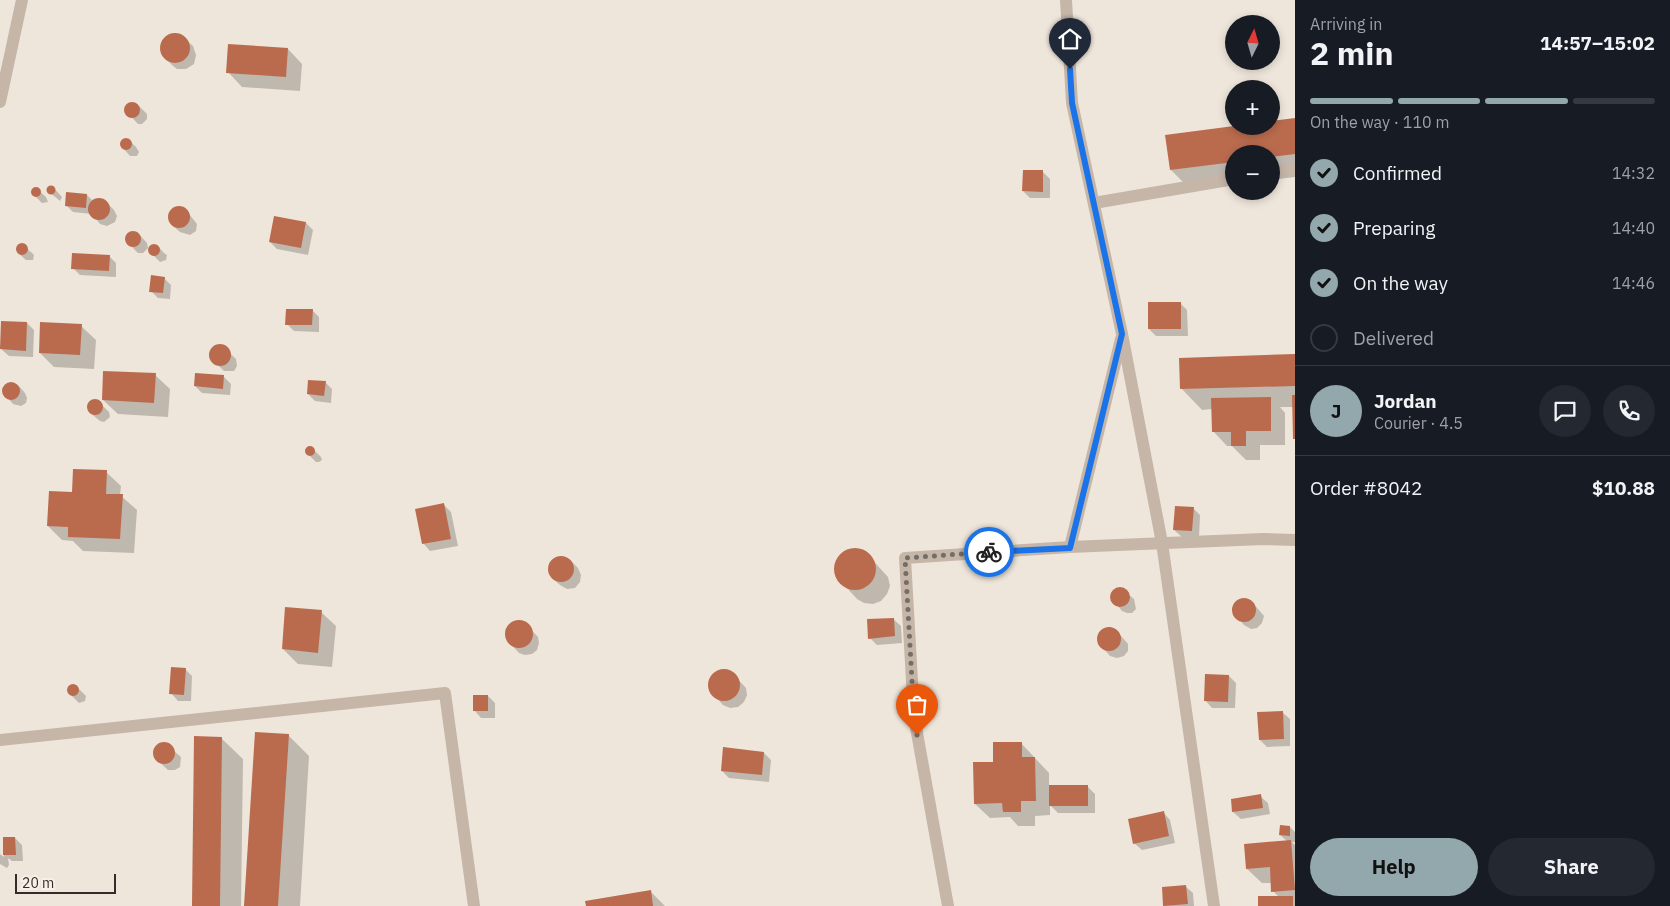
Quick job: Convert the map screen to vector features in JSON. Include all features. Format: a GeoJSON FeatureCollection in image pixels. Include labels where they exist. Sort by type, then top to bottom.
{"type":"FeatureCollection","features":[{"type":"Feature","properties":{"kind":"street"},"geometry":{"type":"LineString","coordinates":[[0,102],[22,0]]}},
{"type":"Feature","properties":{"kind":"street"},"geometry":{"type":"LineString","coordinates":[[1066,0],[1072,103],[1122,334],[1162,543],[1214,906]]}},
{"type":"Feature","properties":{"kind":"street"},"geometry":{"type":"LineString","coordinates":[[1280,172],[1295,169]]}},
{"type":"Feature","properties":{"kind":"street"},"geometry":{"type":"LineString","coordinates":[[1094,203],[1225,181]]}},
{"type":"Feature","properties":{"kind":"street"},"geometry":{"type":"LineString","coordinates":[[1070,548],[1122,334]]}},
{"type":"Feature","properties":{"kind":"street"},"geometry":{"type":"LineString","coordinates":[[948,906],[914,716],[905,558],[1162,543],[1263,539],[1295,540]]}},
{"type":"Feature","properties":{"kind":"street"},"geometry":{"type":"LineString","coordinates":[[0,740],[445,693],[474,906]]}},
{"type":"Feature","properties":{"kind":"building"},"geometry":{"type":"Polygon","coordinates":[[[175,33],[186,37],[190,48],[186,59],[175,63],[164,59],[160,48],[164,37],[175,33]]]}},
{"type":"Feature","properties":{"kind":"building"},"geometry":{"type":"Polygon","coordinates":[[[228,44],[288,48],[286,77],[226,73],[228,44]]]}},
{"type":"Feature","properties":{"kind":"building"},"geometry":{"type":"Polygon","coordinates":[[[129,102],[135,102],[140,107],[138,116],[129,118],[124,113],[124,107],[129,102]]]}},
{"type":"Feature","properties":{"kind":"building"},"geometry":{"type":"Polygon","coordinates":[[[1295,118],[1295,154],[1280,156],[1280,145],[1225,145],[1225,163],[1170,170],[1165,135],[1225,127],[1225,135],[1280,135],[1280,120],[1295,118]]]}},
{"type":"Feature","properties":{"kind":"building"},"geometry":{"type":"Polygon","coordinates":[[[124,138],[128,138],[132,144],[128,150],[124,150],[120,146],[120,142],[124,138]]]}},
{"type":"Feature","properties":{"kind":"building"},"geometry":{"type":"Polygon","coordinates":[[[1023,170],[1043,170],[1043,192],[1022,191],[1023,170]]]}},
{"type":"Feature","properties":{"kind":"building"},"geometry":{"type":"Polygon","coordinates":[[[51,185],[56,190],[51,195],[46,190],[51,185]]]}},
{"type":"Feature","properties":{"kind":"building"},"geometry":{"type":"Polygon","coordinates":[[[34,187],[38,187],[41,192],[40,196],[34,197],[31,194],[31,190],[34,187]]]}},
{"type":"Feature","properties":{"kind":"building"},"geometry":{"type":"Polygon","coordinates":[[[66,192],[87,194],[86,208],[65,206],[66,192]]]}},
{"type":"Feature","properties":{"kind":"building"},"geometry":{"type":"Polygon","coordinates":[[[99,198],[107,201],[110,209],[107,217],[99,220],[91,217],[88,209],[91,201],[99,198]]]}},
{"type":"Feature","properties":{"kind":"building"},"geometry":{"type":"Polygon","coordinates":[[[179,206],[187,209],[190,217],[187,225],[179,228],[171,225],[168,217],[171,209],[179,206]]]}},
{"type":"Feature","properties":{"kind":"building"},"geometry":{"type":"Polygon","coordinates":[[[274,216],[306,222],[301,248],[269,242],[274,216]]]}},
{"type":"Feature","properties":{"kind":"building"},"geometry":{"type":"Polygon","coordinates":[[[130,231],[136,231],[141,236],[139,245],[130,247],[125,242],[125,236],[130,231]]]}},
{"type":"Feature","properties":{"kind":"building"},"geometry":{"type":"Polygon","coordinates":[[[22,243],[28,249],[22,255],[16,249],[22,243]]]}},
{"type":"Feature","properties":{"kind":"building"},"geometry":{"type":"Polygon","coordinates":[[[152,244],[156,244],[160,250],[156,256],[152,256],[148,252],[148,248],[152,244]]]}},
{"type":"Feature","properties":{"kind":"building"},"geometry":{"type":"Polygon","coordinates":[[[72,253],[110,255],[109,271],[71,269],[72,253]]]}},
{"type":"Feature","properties":{"kind":"building"},"geometry":{"type":"Polygon","coordinates":[[[151,275],[165,277],[163,293],[149,292],[151,275]]]}},
{"type":"Feature","properties":{"kind":"building"},"geometry":{"type":"Polygon","coordinates":[[[1148,302],[1181,302],[1181,329],[1148,329],[1148,302]]]}},
{"type":"Feature","properties":{"kind":"building"},"geometry":{"type":"Polygon","coordinates":[[[286,309],[313,309],[312,325],[285,325],[286,309]]]}},
{"type":"Feature","properties":{"kind":"building"},"geometry":{"type":"Polygon","coordinates":[[[1,321],[27,322],[26,351],[0,349],[1,321]]]}},
{"type":"Feature","properties":{"kind":"building"},"geometry":{"type":"Polygon","coordinates":[[[40,322],[82,324],[80,355],[39,353],[40,322]]]}},
{"type":"Feature","properties":{"kind":"building"},"geometry":{"type":"Polygon","coordinates":[[[220,344],[228,347],[231,355],[228,363],[220,366],[212,363],[209,355],[212,347],[220,344]]]}},
{"type":"Feature","properties":{"kind":"building"},"geometry":{"type":"Polygon","coordinates":[[[1295,354],[1295,386],[1180,389],[1179,358],[1295,354]]]}},
{"type":"Feature","properties":{"kind":"building"},"geometry":{"type":"Polygon","coordinates":[[[103,371],[156,373],[154,403],[102,400],[103,371]]]}},
{"type":"Feature","properties":{"kind":"building"},"geometry":{"type":"Polygon","coordinates":[[[195,373],[224,375],[223,389],[194,386],[195,373]]]}},
{"type":"Feature","properties":{"kind":"building"},"geometry":{"type":"Polygon","coordinates":[[[308,380],[326,381],[324,396],[307,394],[308,380]]]}},
{"type":"Feature","properties":{"kind":"building"},"geometry":{"type":"Polygon","coordinates":[[[7,382],[15,382],[20,387],[18,398],[7,400],[2,395],[2,387],[7,382]]]}},
{"type":"Feature","properties":{"kind":"building"},"geometry":{"type":"Polygon","coordinates":[[[1292,395],[1295,395],[1295,439],[1293,439],[1292,395]]]}},
{"type":"Feature","properties":{"kind":"building"},"geometry":{"type":"Polygon","coordinates":[[[1271,397],[1271,431],[1246,431],[1246,446],[1231,446],[1231,432],[1212,432],[1211,398],[1271,397]]]}},
{"type":"Feature","properties":{"kind":"building"},"geometry":{"type":"Polygon","coordinates":[[[92,399],[98,399],[103,404],[101,413],[92,415],[87,410],[87,404],[92,399]]]}},
{"type":"Feature","properties":{"kind":"building"},"geometry":{"type":"Polygon","coordinates":[[[308,446],[312,446],[315,451],[314,455],[308,456],[305,453],[305,449],[308,446]]]}},
{"type":"Feature","properties":{"kind":"building"},"geometry":{"type":"Polygon","coordinates":[[[73,469],[107,470],[106,494],[123,494],[120,539],[68,537],[68,527],[47,526],[49,491],[72,492],[73,469]]]}},
{"type":"Feature","properties":{"kind":"building"},"geometry":{"type":"Polygon","coordinates":[[[444,503],[451,539],[422,544],[415,509],[444,503]]]}},
{"type":"Feature","properties":{"kind":"building"},"geometry":{"type":"Polygon","coordinates":[[[1175,506],[1194,507],[1192,531],[1173,530],[1175,506]]]}},
{"type":"Feature","properties":{"kind":"building"},"geometry":{"type":"Polygon","coordinates":[[[855,548],[870,554],[876,569],[870,584],[855,590],[840,584],[834,569],[840,554],[855,548]]]}},
{"type":"Feature","properties":{"kind":"building"},"geometry":{"type":"Polygon","coordinates":[[[561,556],[570,560],[574,569],[570,578],[561,582],[552,578],[548,569],[552,560],[561,556]]]}},
{"type":"Feature","properties":{"kind":"building"},"geometry":{"type":"Polygon","coordinates":[[[1120,587],[1127,590],[1130,597],[1127,604],[1120,607],[1113,604],[1110,597],[1113,590],[1120,587]]]}},
{"type":"Feature","properties":{"kind":"building"},"geometry":{"type":"Polygon","coordinates":[[[1244,598],[1253,601],[1256,610],[1253,619],[1244,622],[1235,619],[1232,610],[1235,601],[1244,598]]]}},
{"type":"Feature","properties":{"kind":"building"},"geometry":{"type":"Polygon","coordinates":[[[285,607],[322,610],[318,653],[282,649],[285,607]]]}},
{"type":"Feature","properties":{"kind":"building"},"geometry":{"type":"Polygon","coordinates":[[[894,618],[895,636],[868,639],[867,619],[894,618]]]}},
{"type":"Feature","properties":{"kind":"building"},"geometry":{"type":"Polygon","coordinates":[[[519,620],[529,624],[533,634],[529,644],[519,648],[509,644],[505,634],[509,624],[519,620]]]}},
{"type":"Feature","properties":{"kind":"building"},"geometry":{"type":"Polygon","coordinates":[[[1104,627],[1114,627],[1121,634],[1121,644],[1114,651],[1104,651],[1097,644],[1097,634],[1104,627]]]}},
{"type":"Feature","properties":{"kind":"building"},"geometry":{"type":"Polygon","coordinates":[[[171,667],[186,668],[184,695],[169,694],[171,667]]]}},
{"type":"Feature","properties":{"kind":"building"},"geometry":{"type":"Polygon","coordinates":[[[724,669],[730,670],[735,674],[739,679],[739,691],[735,696],[730,700],[724,701],[718,700],[713,696],[709,691],[708,685],[709,679],[713,674],[718,670],[724,669]]]}},
{"type":"Feature","properties":{"kind":"building"},"geometry":{"type":"Polygon","coordinates":[[[1205,674],[1229,675],[1228,702],[1204,701],[1205,674]]]}},
{"type":"Feature","properties":{"kind":"building"},"geometry":{"type":"Polygon","coordinates":[[[75,684],[78,685],[78,695],[71,696],[68,695],[67,688],[68,685],[75,684]]]}},
{"type":"Feature","properties":{"kind":"building"},"geometry":{"type":"Polygon","coordinates":[[[473,695],[488,695],[488,711],[473,711],[473,695]]]}},
{"type":"Feature","properties":{"kind":"building"},"geometry":{"type":"Polygon","coordinates":[[[1283,711],[1284,739],[1259,740],[1257,712],[1283,711]]]}},
{"type":"Feature","properties":{"kind":"building"},"geometry":{"type":"Polygon","coordinates":[[[255,732],[289,734],[278,906],[244,906],[255,732]]]}},
{"type":"Feature","properties":{"kind":"building"},"geometry":{"type":"Polygon","coordinates":[[[194,736],[222,737],[220,906],[192,906],[194,736]]]}},
{"type":"Feature","properties":{"kind":"building"},"geometry":{"type":"Polygon","coordinates":[[[164,742],[172,745],[175,753],[172,761],[164,764],[156,761],[153,753],[156,745],[164,742]]]}},
{"type":"Feature","properties":{"kind":"building"},"geometry":{"type":"Polygon","coordinates":[[[993,742],[1022,742],[1022,757],[1035,757],[1036,801],[1021,801],[1021,812],[1003,812],[1002,803],[974,804],[973,762],[993,762],[993,742]]]}},
{"type":"Feature","properties":{"kind":"building"},"geometry":{"type":"Polygon","coordinates":[[[723,747],[764,752],[762,775],[721,771],[723,747]]]}},
{"type":"Feature","properties":{"kind":"building"},"geometry":{"type":"Polygon","coordinates":[[[1049,785],[1088,785],[1088,806],[1049,806],[1049,785]]]}},
{"type":"Feature","properties":{"kind":"building"},"geometry":{"type":"Polygon","coordinates":[[[1261,794],[1263,808],[1232,812],[1231,799],[1261,794]]]}},
{"type":"Feature","properties":{"kind":"building"},"geometry":{"type":"Polygon","coordinates":[[[1164,811],[1169,836],[1133,844],[1128,819],[1164,811]]]}},
{"type":"Feature","properties":{"kind":"building"},"geometry":{"type":"Polygon","coordinates":[[[1280,825],[1290,826],[1290,836],[1279,835],[1280,825]]]}},
{"type":"Feature","properties":{"kind":"building"},"geometry":{"type":"Polygon","coordinates":[[[3,837],[15,837],[16,855],[3,855],[3,837]]]}},
{"type":"Feature","properties":{"kind":"building"},"geometry":{"type":"Polygon","coordinates":[[[1291,840],[1295,890],[1271,892],[1270,867],[1246,869],[1244,844],[1291,840]]]}},
{"type":"Feature","properties":{"kind":"building"},"geometry":{"type":"Polygon","coordinates":[[[1186,885],[1188,904],[1163,906],[1162,887],[1186,885]]]}},
{"type":"Feature","properties":{"kind":"building"},"geometry":{"type":"Polygon","coordinates":[[[651,890],[653,906],[586,906],[585,901],[651,890]]]}},
{"type":"Feature","properties":{"kind":"building"},"geometry":{"type":"Polygon","coordinates":[[[1258,896],[1293,896],[1293,906],[1258,906],[1258,896]]]}},
{"type":"Feature","properties":{"kind":"way so far"},"geometry":{"type":"LineString","coordinates":[[917,735],[914,716],[905,558],[989,552]]}},
{"type":"Feature","properties":{"kind":"route"},"geometry":{"type":"LineString","coordinates":[[989,552],[1070,548],[1122,334],[1072,103],[1070,69]]}}]}
